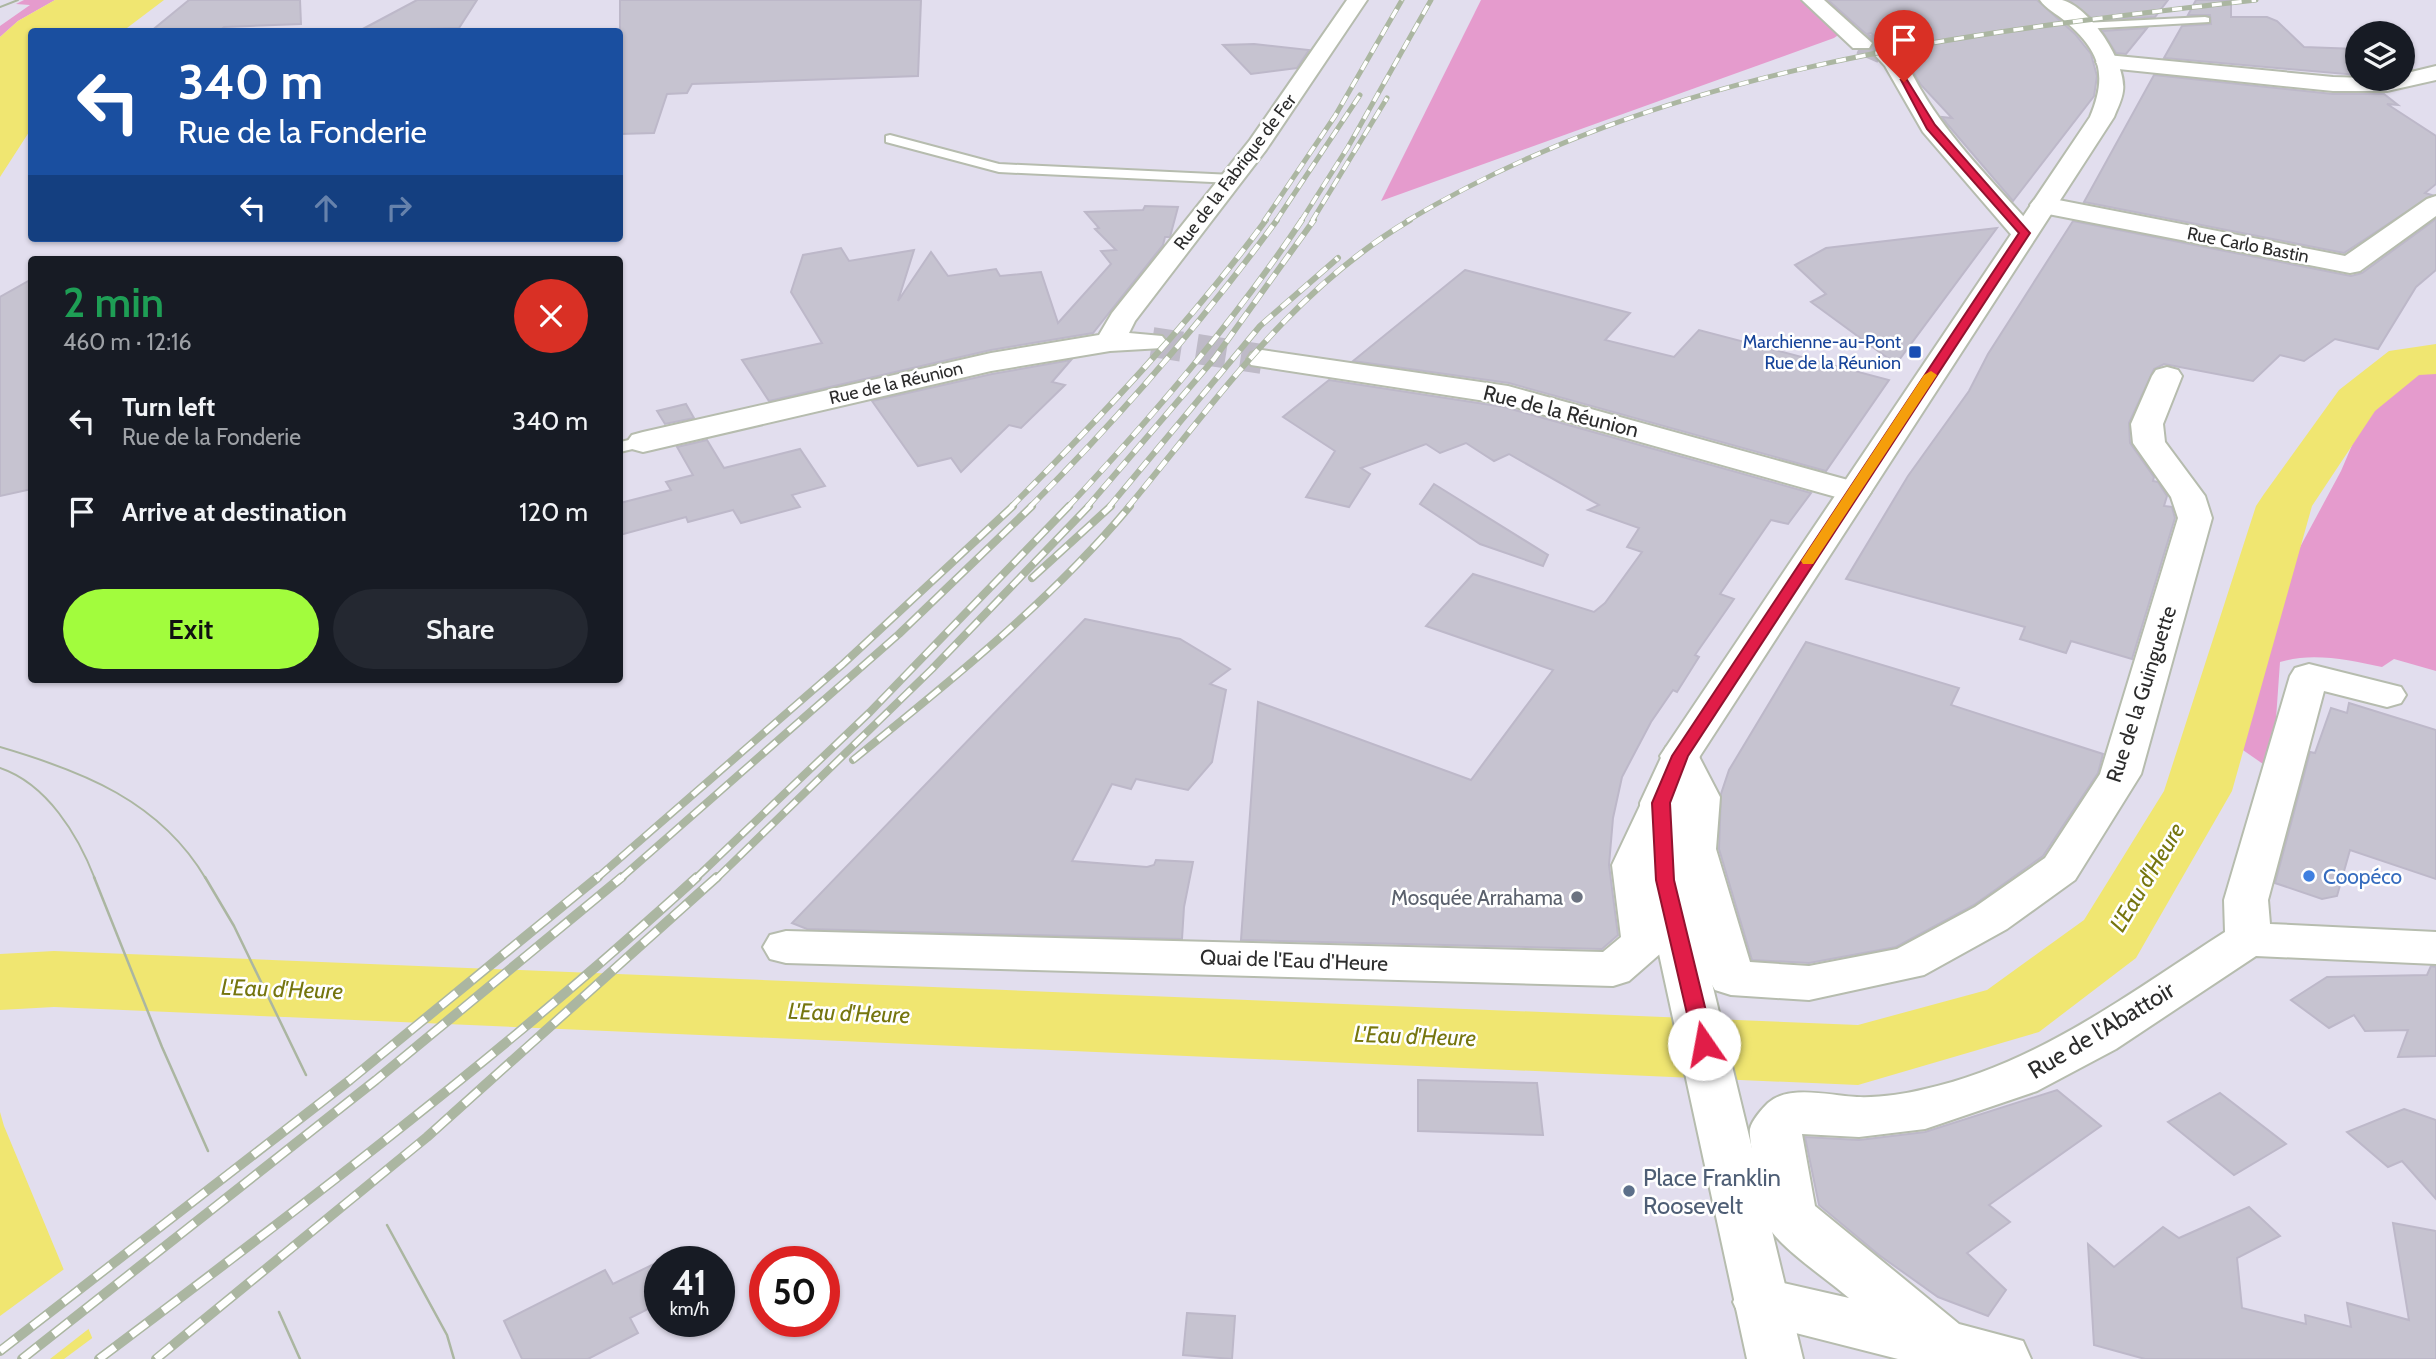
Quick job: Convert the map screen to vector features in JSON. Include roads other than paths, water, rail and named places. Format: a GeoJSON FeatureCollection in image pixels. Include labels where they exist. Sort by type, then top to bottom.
{"type":"FeatureCollection","features":[{"type":"Feature","properties":{"kind":"street","name":"Rue de la Fabrique de Fer"},"geometry":{"type":"LineString","coordinates":[[1110,342],[1122,319],[1233,180],[1357,0]]}},
{"type":"Feature","properties":{"kind":"street"},"geometry":{"type":"LineString","coordinates":[[1812,0],[1861,43]]}},
{"type":"Feature","properties":{"kind":"street"},"geometry":{"type":"LineString","coordinates":[[1712,987],[1665,880],[1661,803],[1680,756],[2102,117],[2112,91],[2107,62],[2083,26],[2050,0]]}},
{"type":"Feature","properties":{"kind":"street"},"geometry":{"type":"LineString","coordinates":[[1884,53],[1894,63],[1931,127],[2024,233]]}},
{"type":"Feature","properties":{"kind":"street"},"geometry":{"type":"LineString","coordinates":[[2107,62],[2298,82],[2387,84],[2436,73]]}},
{"type":"Feature","properties":{"kind":"street","name":"Rue Carlo Bastin"},"geometry":{"type":"LineString","coordinates":[[2043,205],[2350,265],[2436,205]]}},
{"type":"Feature","properties":{"kind":"street","name":"Rue de la Réunion"},"geometry":{"type":"LineString","coordinates":[[631,444],[911,379],[1110,342],[1152,342]]}},
{"type":"Feature","properties":{"kind":"street","name":"Rue de la Réunion"},"geometry":{"type":"LineString","coordinates":[[1262,359],[1508,395],[1854,492]]}},
{"type":"Feature","properties":{"kind":"street","name":"Rue de la Guinguette"},"geometry":{"type":"LineString","coordinates":[[1712,987],[1809,983],[1908,963],[1992,918],[2060,870],[2120,774],[2195,519],[2188,496],[2149,443],[2147,424],[2167,376]]}},
{"type":"Feature","properties":{"kind":"street"},"geometry":{"type":"LineString","coordinates":[[2387,695],[2309,676],[2246,900],[2248,939],[2436,948]]}},
{"type":"Feature","properties":{"kind":"street"},"geometry":{"type":"LineString","coordinates":[[1680,756],[1699,797],[1694,849],[1712,987],[1714,1093],[1775,1359]]}},
{"type":"Feature","properties":{"kind":"street","name":"Quai de l'Eau d'Heure"},"geometry":{"type":"LineString","coordinates":[[786,947],[1613,969],[1645,942],[1634,864],[1661,803]]}},
{"type":"Feature","properties":{"kind":"street","name":"Rue de l'Abattoir"},"geometry":{"type":"LineString","coordinates":[[1940,1342],[1791,1217],[1775,1130],[1788,1115],[1816,1113],[1859,1117],[1925,1109],[2020,1078],[2099,1036],[2248,939]]}},
{"type":"Feature","properties":{"kind":"street"},"geometry":{"type":"LineString","coordinates":[[1761,1302],[1940,1342],[2003,1359]]}},
{"type":"Feature","properties":{"kind":"lane"},"geometry":{"type":"LineString","coordinates":[[2083,26],[2205,20]]}},
{"type":"Feature","properties":{"kind":"lane"},"geometry":{"type":"LineString","coordinates":[[890,139],[999,167],[1233,180]]}},
{"type":"Feature","properties":{"kind":"waterway","name":"L'Eau d'Heure"},"geometry":{"type":"LineString","coordinates":[[0,982],[54,979],[1858,1055],[2012,1012],[2110,939],[2198,791],[2284,506],[2357,401],[2406,361],[2436,359]]}},
{"type":"Feature","properties":{"kind":"tunnel"},"geometry":{"type":"LineString","coordinates":[[1861,43],[1884,53]]}},
{"type":"Feature","properties":{"kind":"tunnel"},"geometry":{"type":"LineString","coordinates":[[1152,342],[1262,359]]}},
{"type":"Feature","properties":{"kind":"tram line"},"geometry":{"type":"LineString","coordinates":[[0,7],[18,0]]}},
{"type":"Feature","properties":{"kind":"tram line"},"geometry":{"type":"LineString","coordinates":[[0,747],[89,779],[142,809],[166,829],[206,879]]}},
{"type":"Feature","properties":{"kind":"tram line"},"geometry":{"type":"LineString","coordinates":[[0,768],[32,786],[59,813],[80,845],[95,879]]}},
{"type":"Feature","properties":{"kind":"tram line"},"geometry":{"type":"LineString","coordinates":[[94,877],[162,1047],[208,1151]]}},
{"type":"Feature","properties":{"kind":"tram line"},"geometry":{"type":"LineString","coordinates":[[205,877],[234,926],[306,1075]]}},
{"type":"Feature","properties":{"kind":"tram line"},"geometry":{"type":"LineString","coordinates":[[387,1225],[447,1335],[454,1359]]}},
{"type":"Feature","properties":{"kind":"tram line"},"geometry":{"type":"LineString","coordinates":[[279,1312],[300,1359]]}},
{"type":"Feature","properties":{"kind":"railway"},"geometry":{"type":"LineString","coordinates":[[1264,221],[1335,116],[1402,0]]}},
{"type":"Feature","properties":{"kind":"railway"},"geometry":{"type":"LineString","coordinates":[[1301,221],[1348,147],[1431,0]]}},
{"type":"Feature","properties":{"kind":"railway"},"geometry":{"type":"LineString","coordinates":[[1407,221],[1505,169],[1607,126],[1712,92],[1818,65],[1927,44],[2036,27],[2256,0]]}},
{"type":"Feature","properties":{"kind":"railway"},"geometry":{"type":"LineString","coordinates":[[1276,221],[1360,95]]}},
{"type":"Feature","properties":{"kind":"railway"},"geometry":{"type":"LineString","coordinates":[[1312,221],[1387,98]]}},
{"type":"Feature","properties":{"kind":"railway"},"geometry":{"type":"LineString","coordinates":[[1011,507],[1144,368],[1207,296],[1266,220]]}},
{"type":"Feature","properties":{"kind":"railway"},"geometry":{"type":"LineString","coordinates":[[1030,507],[1096,439],[1159,368],[1277,220]]}},
{"type":"Feature","properties":{"kind":"railway"},"geometry":{"type":"LineString","coordinates":[[1068,507],[1191,368],[1248,296],[1302,220]]}},
{"type":"Feature","properties":{"kind":"railway"},"geometry":{"type":"LineString","coordinates":[[1087,507],[1214,359],[1314,220]]}},
{"type":"Feature","properties":{"kind":"railway"},"geometry":{"type":"LineString","coordinates":[[1128,507],[1224,389],[1291,315],[1367,248],[1410,220]]}},
{"type":"Feature","properties":{"kind":"railway"},"geometry":{"type":"LineString","coordinates":[[1109,507],[1260,326],[1338,258]]}},
{"type":"Feature","properties":{"kind":"railway"},"geometry":{"type":"LineString","coordinates":[[596,879],[843,664],[1013,506]]}},
{"type":"Feature","properties":{"kind":"railway"},"geometry":{"type":"LineString","coordinates":[[620,879],[899,634],[1032,506]]}},
{"type":"Feature","properties":{"kind":"railway"},"geometry":{"type":"LineString","coordinates":[[695,879],[870,712],[1069,506]]}},
{"type":"Feature","properties":{"kind":"railway"},"geometry":{"type":"LineString","coordinates":[[716,879],[932,669],[1089,506]]}},
{"type":"Feature","properties":{"kind":"railway"},"geometry":{"type":"LineString","coordinates":[[1032,578],[1111,506]]}},
{"type":"Feature","properties":{"kind":"railway"},"geometry":{"type":"LineString","coordinates":[[853,760],[998,640],[1066,576],[1130,506]]}},
{"type":"Feature","properties":{"kind":"railway"},"geometry":{"type":"LineString","coordinates":[[0,1351],[350,1080],[598,877]]}},
{"type":"Feature","properties":{"kind":"railway"},"geometry":{"type":"LineString","coordinates":[[22,1359],[376,1080],[622,877]]}},
{"type":"Feature","properties":{"kind":"railway"},"geometry":{"type":"LineString","coordinates":[[99,1359],[479,1065],[553,1004],[697,877]]}},
{"type":"Feature","properties":{"kind":"railway"},"geometry":{"type":"LineString","coordinates":[[156,1359],[427,1137],[717,877]]}},
{"type":"Feature","properties":{"kind":"place","name":"Marchienne-au-Pont Rue de la Réunion"},"geometry":{"type":"Point","coordinates":[1915,352]}},
{"type":"Feature","properties":{"kind":"place","name":"Coopéco"},"geometry":{"type":"Point","coordinates":[2309,876]}},
{"type":"Feature","properties":{"kind":"place","name":"Mosquée Arrahama"},"geometry":{"type":"Point","coordinates":[1577,897]}},
{"type":"Feature","properties":{"kind":"place","name":"Place Franklin Roosevelt"},"geometry":{"type":"Point","coordinates":[1629,1191]}}]}
